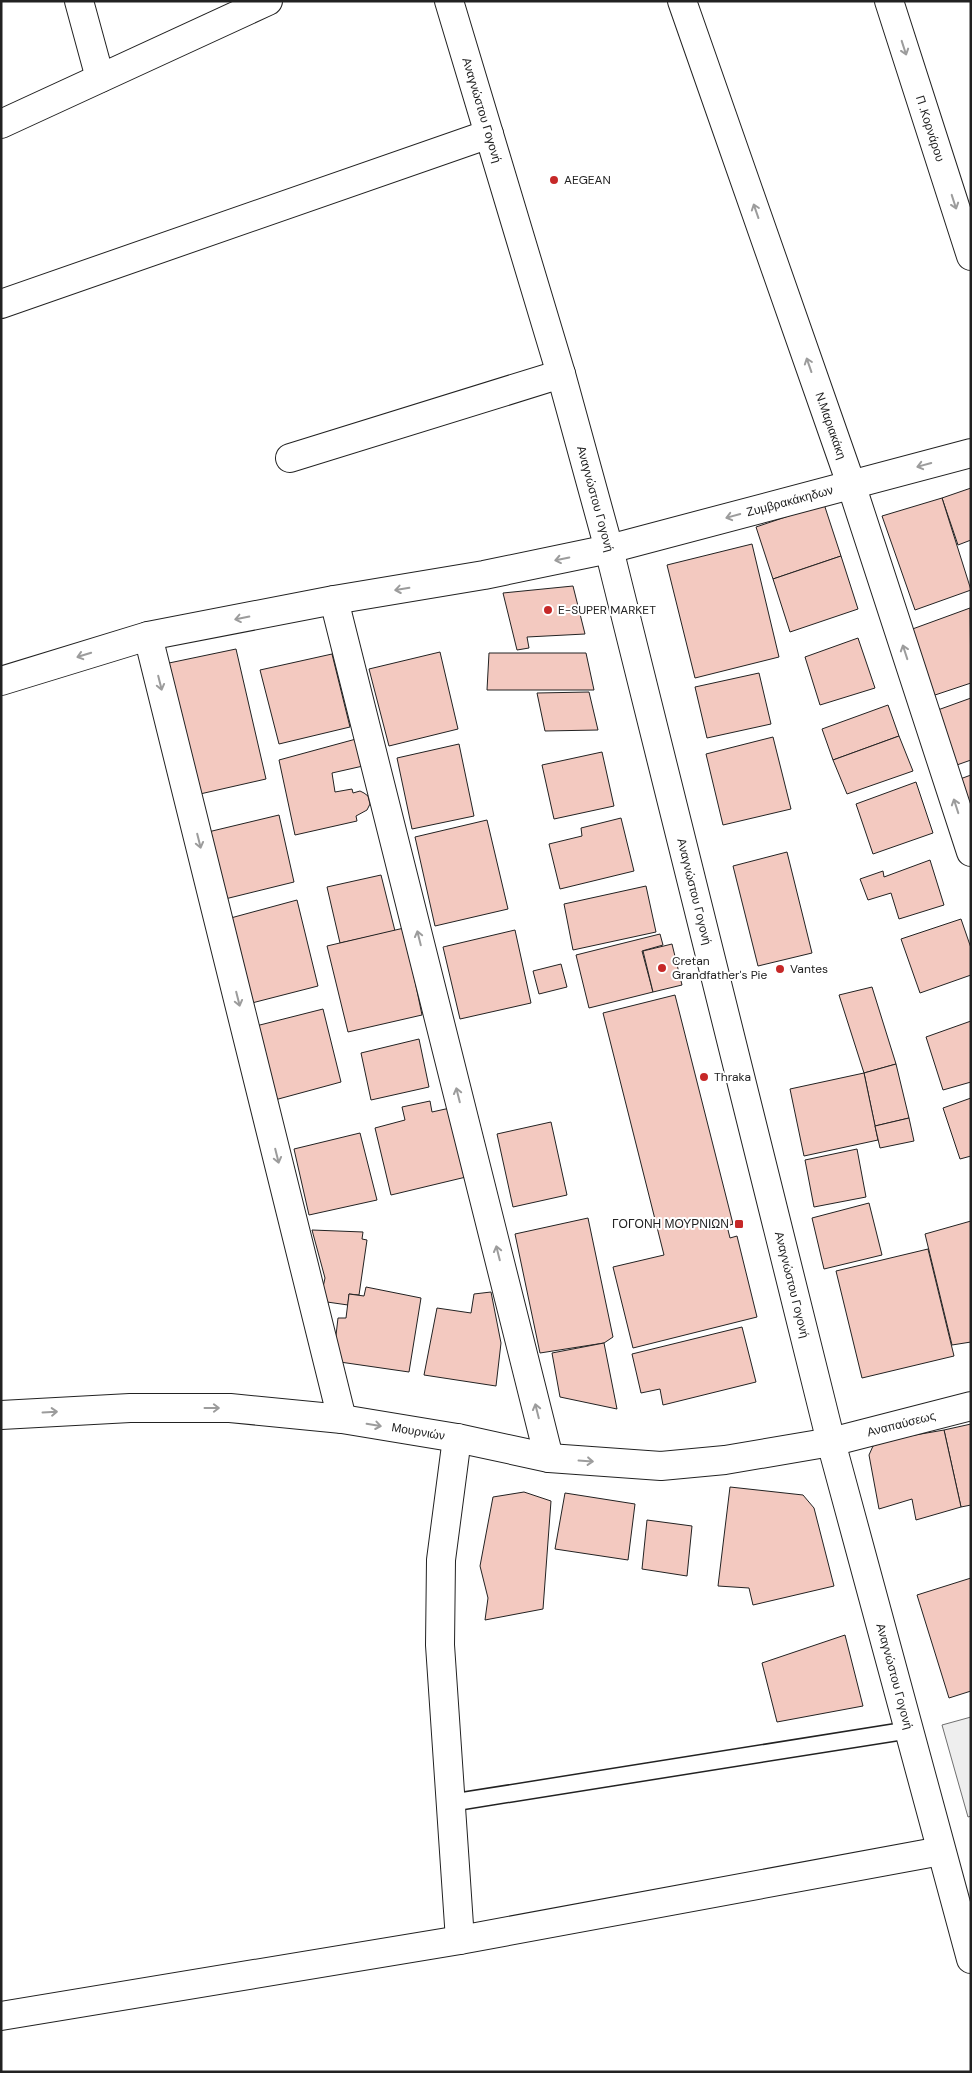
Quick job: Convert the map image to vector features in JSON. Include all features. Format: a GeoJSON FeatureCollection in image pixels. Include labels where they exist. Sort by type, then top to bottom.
{"type":"FeatureCollection","features":[{"type":"Feature","properties":{"kind":"street"},"geometry":{"type":"LineString","coordinates":[[79,1],[100,78]]}},
{"type":"Feature","properties":{"kind":"street"},"geometry":{"type":"LineString","coordinates":[[1,124],[268,1]]}},
{"type":"Feature","properties":{"kind":"street","name":"Αναγνώστου Γογονή"},"geometry":{"type":"LineString","coordinates":[[449,1],[561,374],[610,549],[831,1442],[971,1959]]}},
{"type":"Feature","properties":{"kind":"street","name":"Ν.Μαριακάκη"},"geometry":{"type":"LineString","coordinates":[[682,1],[851,484],[971,852]]}},
{"type":"Feature","properties":{"kind":"street","name":"Π .Κορνάρου"},"geometry":{"type":"LineString","coordinates":[[889,1],[971,256]]}},
{"type":"Feature","properties":{"kind":"street"},"geometry":{"type":"LineString","coordinates":[[1,304],[489,134]]}},
{"type":"Feature","properties":{"kind":"street"},"geometry":{"type":"LineString","coordinates":[[290,458],[561,374]]}},
{"type":"Feature","properties":{"kind":"street","name":"Ζυμβρακάκηδων"},"geometry":{"type":"LineString","coordinates":[[1,681],[148,636],[334,600],[484,575],[610,549],[971,453]]}},
{"type":"Feature","properties":{"kind":"street"},"geometry":{"type":"LineString","coordinates":[[334,600],[549,1458]]}},
{"type":"Feature","properties":{"kind":"street"},"geometry":{"type":"LineString","coordinates":[[148,636],[342,1419]]}},
{"type":"Feature","properties":{"kind":"street","name":"Αναπαύσεως"},"geometry":{"type":"LineString","coordinates":[[831,1442],[971,1406]]}},
{"type":"Feature","properties":{"kind":"street","name":"Μουρνιών"},"geometry":{"type":"LineString","coordinates":[[3,1409],[230,1408],[342,1419],[457,1438],[549,1458],[661,1466],[725,1460],[831,1442]]}},
{"type":"Feature","properties":{"kind":"street"},"geometry":{"type":"LineString","coordinates":[[457,1438],[441,1569],[440,1645],[460,1940]]}},
{"type":"Feature","properties":{"kind":"street"},"geometry":{"type":"LineString","coordinates":[[1,2016],[460,1940],[941,1851]]}},
{"type":"Feature","properties":{"kind":"lane"},"geometry":{"type":"LineString","coordinates":[[450,1803],[910,1730]]}},
{"type":"Feature","properties":{"kind":"shaded area"},"geometry":{"type":"Polygon","coordinates":[[[971,1717],[971,1816],[968,1817],[942,1725],[971,1717]]]}},
{"type":"Feature","properties":{"kind":"building"},"geometry":{"type":"Polygon","coordinates":[[[971,488],[971,540],[958,545],[942,498],[971,488]]]}},
{"type":"Feature","properties":{"kind":"building"},"geometry":{"type":"Polygon","coordinates":[[[942,498],[971,590],[915,610],[882,516],[942,498]]]}},
{"type":"Feature","properties":{"kind":"building"},"geometry":{"type":"Polygon","coordinates":[[[824,504],[841,556],[773,579],[756,527],[824,504]]]}},
{"type":"Feature","properties":{"kind":"building"},"geometry":{"type":"Polygon","coordinates":[[[752,544],[779,657],[695,678],[667,565],[752,544]]]}},
{"type":"Feature","properties":{"kind":"building"},"geometry":{"type":"Polygon","coordinates":[[[841,556],[858,609],[790,632],[773,579],[841,556]]]}},
{"type":"Feature","properties":{"kind":"building"},"geometry":{"type":"Polygon","coordinates":[[[573,586],[585,634],[527,637],[529,648],[517,650],[503,593],[573,586]]]}},
{"type":"Feature","properties":{"kind":"building"},"geometry":{"type":"Polygon","coordinates":[[[970,608],[971,683],[929,697],[907,631],[970,608]]]}},
{"type":"Feature","properties":{"kind":"building"},"geometry":{"type":"Polygon","coordinates":[[[858,638],[875,688],[820,705],[805,657],[858,638]]]}},
{"type":"Feature","properties":{"kind":"building"},"geometry":{"type":"Polygon","coordinates":[[[236,649],[266,779],[200,794],[169,663],[236,649]]]}},
{"type":"Feature","properties":{"kind":"building"},"geometry":{"type":"Polygon","coordinates":[[[440,652],[458,729],[389,746],[369,669],[440,652]]]}},
{"type":"Feature","properties":{"kind":"building"},"geometry":{"type":"Polygon","coordinates":[[[489,653],[586,653],[594,690],[487,690],[489,653]]]}},
{"type":"Feature","properties":{"kind":"building"},"geometry":{"type":"Polygon","coordinates":[[[332,654],[350,727],[279,744],[260,670],[332,654]]]}},
{"type":"Feature","properties":{"kind":"building"},"geometry":{"type":"Polygon","coordinates":[[[759,673],[771,724],[707,738],[695,687],[759,673]]]}},
{"type":"Feature","properties":{"kind":"building"},"geometry":{"type":"Polygon","coordinates":[[[589,692],[598,730],[545,731],[537,693],[589,692]]]}},
{"type":"Feature","properties":{"kind":"building"},"geometry":{"type":"Polygon","coordinates":[[[971,698],[971,760],[954,766],[935,711],[971,698]]]}},
{"type":"Feature","properties":{"kind":"building"},"geometry":{"type":"Polygon","coordinates":[[[888,705],[899,736],[833,760],[822,729],[888,705]]]}},
{"type":"Feature","properties":{"kind":"building"},"geometry":{"type":"Polygon","coordinates":[[[899,736],[913,771],[847,794],[833,760],[899,736]]]}},
{"type":"Feature","properties":{"kind":"building"},"geometry":{"type":"Polygon","coordinates":[[[773,737],[791,809],[723,825],[706,754],[773,737]]]}},
{"type":"Feature","properties":{"kind":"building"},"geometry":{"type":"Polygon","coordinates":[[[356,739],[363,766],[332,773],[335,792],[352,789],[353,793],[360,791],[364,793],[368,796],[370,804],[367,810],[356,816],[357,821],[295,835],[279,760],[356,739]]]}},
{"type":"Feature","properties":{"kind":"building"},"geometry":{"type":"Polygon","coordinates":[[[459,744],[474,816],[412,829],[397,758],[459,744]]]}},
{"type":"Feature","properties":{"kind":"building"},"geometry":{"type":"Polygon","coordinates":[[[602,752],[614,806],[554,819],[542,765],[602,752]]]}},
{"type":"Feature","properties":{"kind":"building"},"geometry":{"type":"Polygon","coordinates":[[[971,775],[971,808],[960,779],[971,775]]]}},
{"type":"Feature","properties":{"kind":"building"},"geometry":{"type":"Polygon","coordinates":[[[916,782],[933,833],[873,854],[856,804],[916,782]]]}},
{"type":"Feature","properties":{"kind":"building"},"geometry":{"type":"Polygon","coordinates":[[[279,815],[294,882],[225,899],[208,832],[279,815]]]}},
{"type":"Feature","properties":{"kind":"building"},"geometry":{"type":"Polygon","coordinates":[[[621,818],[634,871],[560,889],[549,844],[582,836],[581,828],[621,818]]]}},
{"type":"Feature","properties":{"kind":"building"},"geometry":{"type":"Polygon","coordinates":[[[487,820],[508,909],[435,926],[415,837],[487,820]]]}},
{"type":"Feature","properties":{"kind":"building"},"geometry":{"type":"Polygon","coordinates":[[[787,852],[812,953],[758,966],[733,866],[787,852]]]}},
{"type":"Feature","properties":{"kind":"building"},"geometry":{"type":"Polygon","coordinates":[[[930,860],[944,905],[899,919],[891,893],[868,900],[860,879],[883,871],[884,877],[930,860]]]}},
{"type":"Feature","properties":{"kind":"building"},"geometry":{"type":"Polygon","coordinates":[[[381,875],[395,931],[340,943],[327,887],[381,875]]]}},
{"type":"Feature","properties":{"kind":"building"},"geometry":{"type":"Polygon","coordinates":[[[646,886],[656,932],[573,950],[564,904],[646,886]]]}},
{"type":"Feature","properties":{"kind":"building"},"geometry":{"type":"Polygon","coordinates":[[[297,900],[318,986],[248,1004],[227,919],[297,900]]]}},
{"type":"Feature","properties":{"kind":"building"},"geometry":{"type":"Polygon","coordinates":[[[961,919],[971,948],[971,975],[920,993],[901,939],[961,919]]]}},
{"type":"Feature","properties":{"kind":"building"},"geometry":{"type":"Polygon","coordinates":[[[404,928],[422,1015],[348,1032],[327,946],[404,928]]]}},
{"type":"Feature","properties":{"kind":"building"},"geometry":{"type":"Polygon","coordinates":[[[515,930],[531,1003],[460,1019],[443,947],[515,930]]]}},
{"type":"Feature","properties":{"kind":"building"},"geometry":{"type":"Polygon","coordinates":[[[660,934],[663,945],[642,951],[653,992],[589,1008],[576,955],[660,934]]]}},
{"type":"Feature","properties":{"kind":"building","name":"Cretan Grandfather's Pie"},"geometry":{"type":"Polygon","coordinates":[[[672,944],[682,985],[653,992],[643,951],[672,944]]]}},
{"type":"Feature","properties":{"kind":"building"},"geometry":{"type":"Polygon","coordinates":[[[561,964],[567,987],[539,994],[533,971],[561,964]]]}},
{"type":"Feature","properties":{"kind":"building"},"geometry":{"type":"Polygon","coordinates":[[[872,987],[896,1064],[864,1073],[839,995],[872,987]]]}},
{"type":"Feature","properties":{"kind":"building"},"geometry":{"type":"Polygon","coordinates":[[[675,995],[733,1224],[727,1226],[730,1238],[737,1236],[757,1317],[633,1348],[613,1267],[664,1255],[603,1013],[675,995]]]}},
{"type":"Feature","properties":{"kind":"building"},"geometry":{"type":"Polygon","coordinates":[[[323,1009],[341,1082],[271,1101],[252,1027],[323,1009]]]}},
{"type":"Feature","properties":{"kind":"building"},"geometry":{"type":"Polygon","coordinates":[[[971,1021],[971,1082],[943,1090],[926,1037],[971,1021]]]}},
{"type":"Feature","properties":{"kind":"building"},"geometry":{"type":"Polygon","coordinates":[[[419,1039],[429,1087],[371,1100],[361,1053],[419,1039]]]}},
{"type":"Feature","properties":{"kind":"building"},"geometry":{"type":"Polygon","coordinates":[[[896,1064],[909,1118],[875,1126],[864,1073],[896,1064]]]}},
{"type":"Feature","properties":{"kind":"building"},"geometry":{"type":"Polygon","coordinates":[[[864,1073],[878,1140],[804,1156],[790,1089],[864,1073]]]}},
{"type":"Feature","properties":{"kind":"building"},"geometry":{"type":"Polygon","coordinates":[[[971,1098],[971,1156],[960,1159],[943,1108],[971,1098]]]}},
{"type":"Feature","properties":{"kind":"building"},"geometry":{"type":"Polygon","coordinates":[[[430,1101],[432,1112],[450,1108],[466,1177],[391,1195],[375,1128],[405,1120],[402,1107],[430,1101]]]}},
{"type":"Feature","properties":{"kind":"building"},"geometry":{"type":"Polygon","coordinates":[[[909,1118],[914,1141],[880,1148],[875,1126],[909,1118]]]}},
{"type":"Feature","properties":{"kind":"building"},"geometry":{"type":"Polygon","coordinates":[[[551,1122],[567,1195],[513,1207],[497,1134],[551,1122]]]}},
{"type":"Feature","properties":{"kind":"building"},"geometry":{"type":"Polygon","coordinates":[[[360,1133],[377,1200],[309,1215],[294,1149],[360,1133]]]}},
{"type":"Feature","properties":{"kind":"building"},"geometry":{"type":"Polygon","coordinates":[[[857,1149],[866,1197],[814,1207],[805,1160],[857,1149]]]}},
{"type":"Feature","properties":{"kind":"building"},"geometry":{"type":"Polygon","coordinates":[[[869,1203],[882,1255],[824,1269],[812,1218],[869,1203]]]}},
{"type":"Feature","properties":{"kind":"building"},"geometry":{"type":"Polygon","coordinates":[[[588,1218],[613,1337],[604,1343],[540,1353],[515,1234],[588,1218]]]}},
{"type":"Feature","properties":{"kind":"building"},"geometry":{"type":"Polygon","coordinates":[[[971,1221],[971,1342],[952,1345],[925,1234],[971,1221]]]}},
{"type":"Feature","properties":{"kind":"building"},"geometry":{"type":"Polygon","coordinates":[[[312,1230],[363,1232],[362,1239],[367,1240],[359,1295],[349,1294],[348,1305],[320,1301],[325,1278],[312,1230]]]}},
{"type":"Feature","properties":{"kind":"building"},"geometry":{"type":"Polygon","coordinates":[[[928,1249],[954,1356],[862,1378],[836,1271],[928,1249]]]}},
{"type":"Feature","properties":{"kind":"building"},"geometry":{"type":"Polygon","coordinates":[[[366,1287],[421,1298],[409,1372],[333,1361],[338,1318],[346,1318],[349,1294],[364,1296],[366,1287]]]}},
{"type":"Feature","properties":{"kind":"building"},"geometry":{"type":"Polygon","coordinates":[[[491,1292],[501,1343],[496,1386],[424,1375],[437,1308],[471,1313],[474,1294],[491,1292]]]}},
{"type":"Feature","properties":{"kind":"building"},"geometry":{"type":"Polygon","coordinates":[[[742,1327],[756,1382],[663,1405],[660,1389],[641,1393],[632,1354],[742,1327]]]}},
{"type":"Feature","properties":{"kind":"building"},"geometry":{"type":"Polygon","coordinates":[[[604,1343],[617,1409],[560,1397],[552,1353],[604,1343]]]}},
{"type":"Feature","properties":{"kind":"building"},"geometry":{"type":"Polygon","coordinates":[[[971,1424],[971,1505],[961,1507],[944,1430],[971,1424]]]}},
{"type":"Feature","properties":{"kind":"building"},"geometry":{"type":"Polygon","coordinates":[[[944,1430],[961,1507],[916,1520],[912,1499],[879,1509],[869,1455],[873,1446],[892,1439],[944,1430]]]}},
{"type":"Feature","properties":{"kind":"building"},"geometry":{"type":"Polygon","coordinates":[[[730,1487],[803,1495],[814,1508],[834,1586],[753,1605],[749,1588],[718,1586],[730,1487]]]}},
{"type":"Feature","properties":{"kind":"building"},"geometry":{"type":"Polygon","coordinates":[[[524,1492],[551,1501],[543,1609],[485,1620],[488,1598],[480,1566],[493,1497],[524,1492]]]}},
{"type":"Feature","properties":{"kind":"building"},"geometry":{"type":"Polygon","coordinates":[[[565,1493],[635,1504],[628,1560],[555,1549],[565,1493]]]}},
{"type":"Feature","properties":{"kind":"building"},"geometry":{"type":"Polygon","coordinates":[[[647,1520],[692,1526],[687,1576],[642,1569],[647,1520]]]}},
{"type":"Feature","properties":{"kind":"building"},"geometry":{"type":"Polygon","coordinates":[[[971,1578],[971,1691],[949,1698],[917,1595],[971,1578]]]}},
{"type":"Feature","properties":{"kind":"building"},"geometry":{"type":"Polygon","coordinates":[[[845,1635],[863,1706],[777,1722],[762,1663],[845,1635]]]}},
{"type":"Feature","properties":{"kind":"place","name":"AEGEAN"},"geometry":{"type":"Point","coordinates":[554,180]}},
{"type":"Feature","properties":{"kind":"place","name":"E-SUPER MARKET"},"geometry":{"type":"Point","coordinates":[548,610]}},
{"type":"Feature","properties":{"kind":"place","name":"Cretan Grandfather's Pie"},"geometry":{"type":"Point","coordinates":[662,968]}},
{"type":"Feature","properties":{"kind":"place","name":"Vantes"},"geometry":{"type":"Point","coordinates":[780,969]}},
{"type":"Feature","properties":{"kind":"place","name":"Thraka"},"geometry":{"type":"Point","coordinates":[704,1077]}},
{"type":"Feature","properties":{"kind":"place","name":"ΓΟΓΟΝΗ ΜΟΥΡΝΙΩΝ"},"geometry":{"type":"Point","coordinates":[739,1224]}}]}
